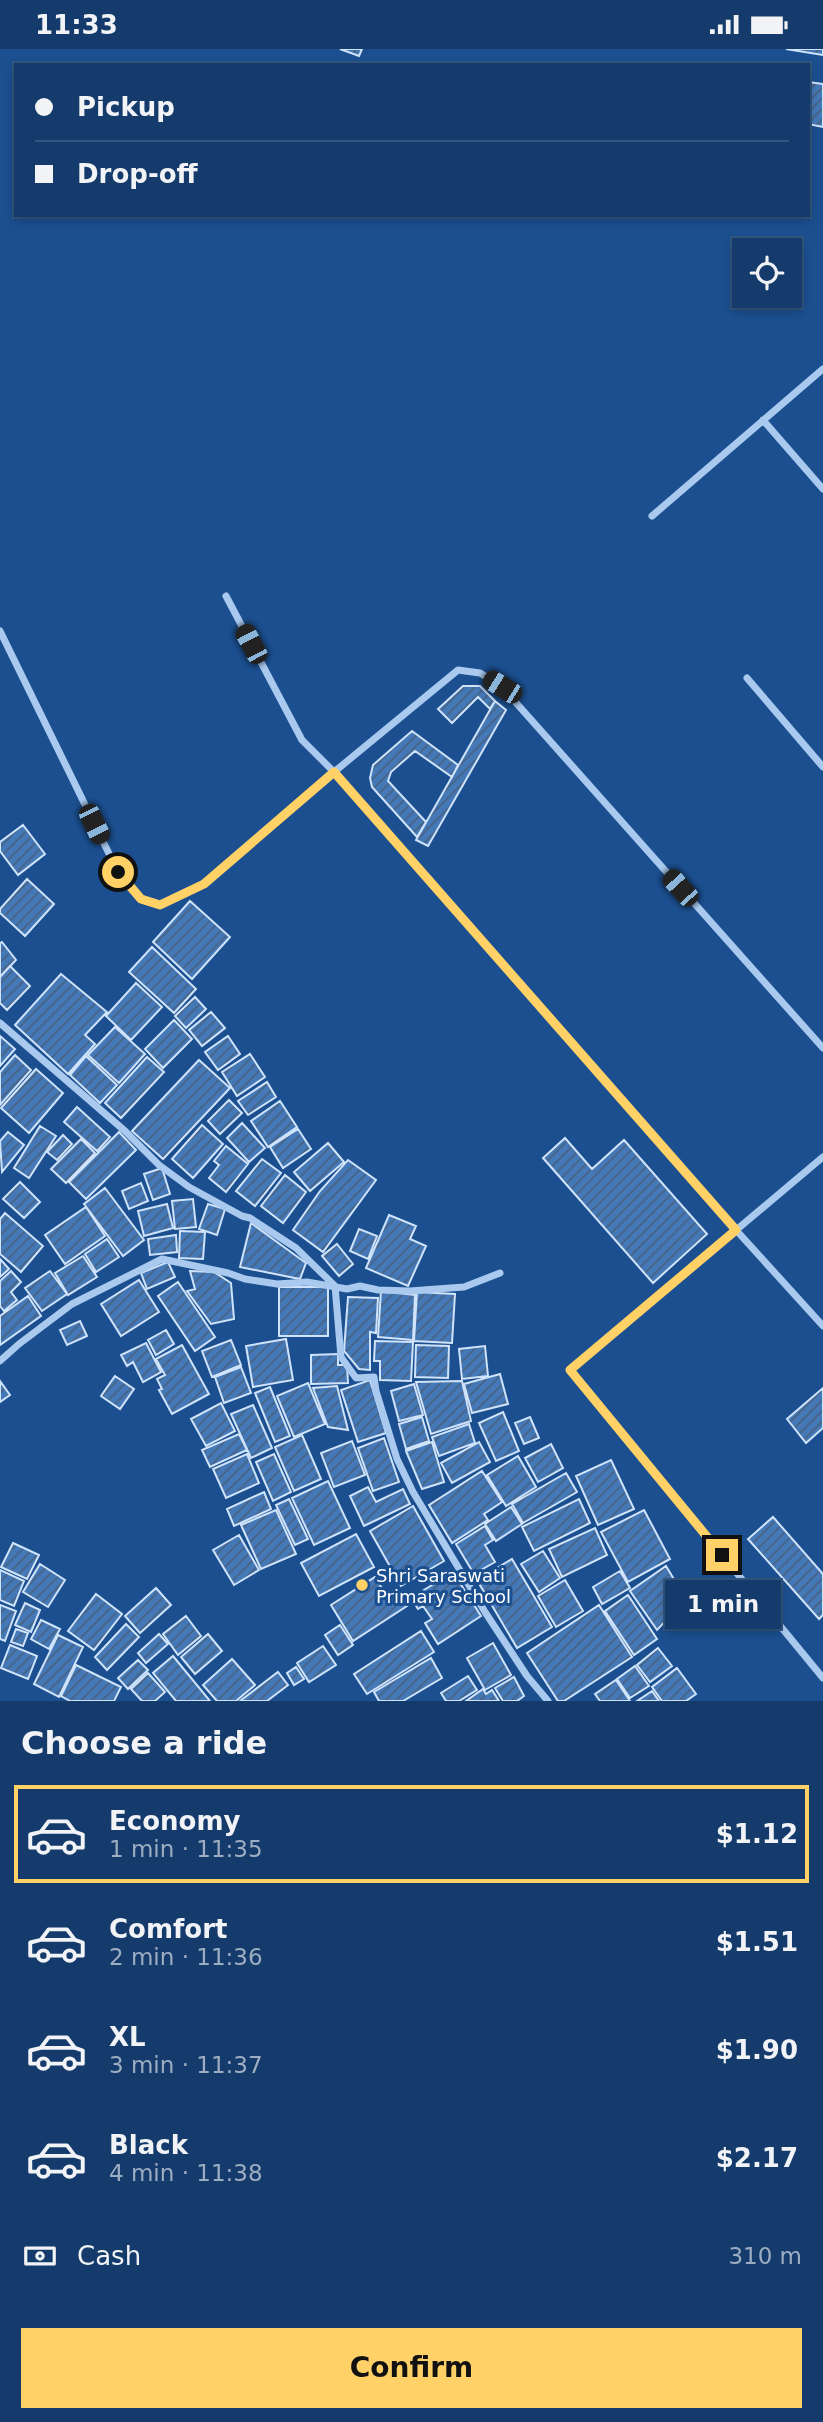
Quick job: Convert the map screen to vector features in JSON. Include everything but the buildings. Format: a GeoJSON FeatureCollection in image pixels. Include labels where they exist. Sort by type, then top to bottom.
{"type":"FeatureCollection","features":[{"type":"Feature","properties":{"kind":"street"},"geometry":{"type":"LineString","coordinates":[[652,516],[823,369]]}},
{"type":"Feature","properties":{"kind":"street"},"geometry":{"type":"LineString","coordinates":[[763,420],[823,489]]}},
{"type":"Feature","properties":{"kind":"street"},"geometry":{"type":"LineString","coordinates":[[226,596],[302,740],[334,772],[823,1326]]}},
{"type":"Feature","properties":{"kind":"street"},"geometry":{"type":"LineString","coordinates":[[0,631],[118,872],[141,899],[160,905],[204,884],[458,670],[480,673],[502,687],[823,1048]]}},
{"type":"Feature","properties":{"kind":"street"},"geometry":{"type":"LineString","coordinates":[[747,678],[823,767]]}},
{"type":"Feature","properties":{"kind":"street"},"geometry":{"type":"LineString","coordinates":[[0,1023],[125,1131],[159,1165],[189,1187],[250,1218],[296,1248],[335,1286],[341,1357],[356,1378],[374,1377],[397,1459],[413,1492],[485,1612],[527,1676],[548,1701]]}},
{"type":"Feature","properties":{"kind":"street"},"geometry":{"type":"LineString","coordinates":[[823,1157],[570,1370],[823,1678]]}},
{"type":"Feature","properties":{"kind":"street"},"geometry":{"type":"LineString","coordinates":[[0,1361],[19,1343],[72,1304],[162,1259],[244,1279],[277,1284],[307,1282],[347,1289],[360,1286],[410,1291],[464,1287],[500,1273]]}},
{"type":"Feature","properties":{"kind":"place","name":"Shri Saraswati Primary School"},"geometry":{"type":"Point","coordinates":[362,1585]}},
{"type":"Feature","properties":{"kind":"route"},"geometry":{"type":"LineString","coordinates":[[118,872],[141,899],[160,905],[204,884],[334,772],[736,1230],[570,1370],[722,1555]]}}]}
